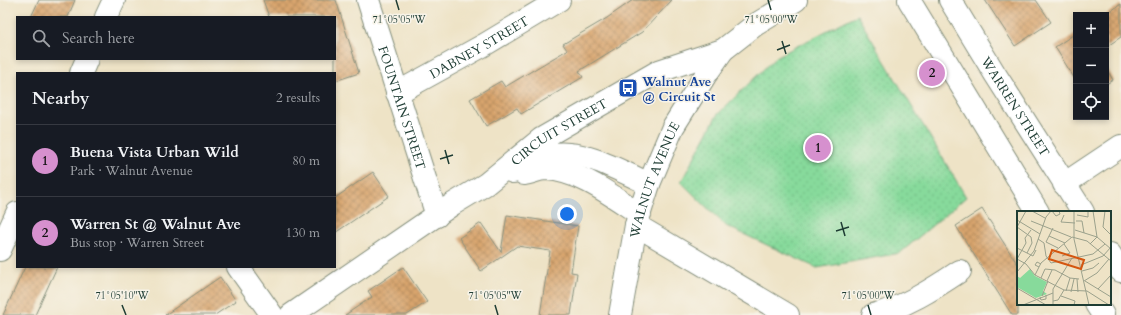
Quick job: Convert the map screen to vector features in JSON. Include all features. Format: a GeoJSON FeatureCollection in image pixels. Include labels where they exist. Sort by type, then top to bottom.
{"type":"FeatureCollection","features":[{"type":"Feature","properties":{"kind":"street"},"geometry":{"type":"LineString","coordinates":[[106,16],[114,0]]}},
{"type":"Feature","properties":{"kind":"street","name":"FOUNTAIN STREET"},"geometry":{"type":"LineString","coordinates":[[368,0],[437,216]]}},
{"type":"Feature","properties":{"kind":"street","name":"DABNEY STREET"},"geometry":{"type":"LineString","coordinates":[[397,93],[484,45],[559,0]]}},
{"type":"Feature","properties":{"kind":"street","name":"WALNUT AVENUE"},"geometry":{"type":"LineString","coordinates":[[620,315],[638,219],[649,184],[673,127],[704,76],[723,50],[755,25],[796,0]]}},
{"type":"Feature","properties":{"kind":"street"},"geometry":{"type":"LineString","coordinates":[[909,0],[1037,211]]}},
{"type":"Feature","properties":{"kind":"street","name":"WARREN STREET"},"geometry":{"type":"LineString","coordinates":[[950,0],[1082,211]]}},
{"type":"Feature","properties":{"kind":"street","name":"CIRCUIT STREET"},"geometry":{"type":"LineString","coordinates":[[291,315],[486,184],[541,139],[660,71],[723,50]]}},
{"type":"Feature","properties":{"kind":"street"},"geometry":{"type":"LineString","coordinates":[[81,72],[87,60]]}},
{"type":"Feature","properties":{"kind":"street"},"geometry":{"type":"LineString","coordinates":[[1064,184],[1121,146]]}},
{"type":"Feature","properties":{"kind":"street","name":"CIRCUIT STREET"},"geometry":{"type":"LineString","coordinates":[[486,184],[551,154],[572,154],[593,160],[649,184]]}},
{"type":"Feature","properties":{"kind":"street","name":"CIRCUIT STREET"},"geometry":{"type":"LineString","coordinates":[[486,184],[544,169],[567,173],[592,184],[638,219],[788,315]]}},
{"type":"Feature","properties":{"kind":"street"},"geometry":{"type":"LineString","coordinates":[[0,250],[16,215]]}},
{"type":"Feature","properties":{"kind":"street"},"geometry":{"type":"LineString","coordinates":[[1111,256],[1121,271]]}},
{"type":"Feature","properties":{"kind":"street"},"geometry":{"type":"LineString","coordinates":[[239,268],[272,315]]}},
{"type":"Feature","properties":{"kind":"street"},"geometry":{"type":"LineString","coordinates":[[873,315],[889,311],[928,292],[960,271]]}},
{"type":"Feature","properties":{"kind":"street"},"geometry":{"type":"LineString","coordinates":[[1097,305],[1103,315]]}},
{"type":"Feature","properties":{"kind":"green space"},"geometry":{"type":"Polygon","coordinates":[[[857,15],[966,197],[900,253],[817,268],[726,226],[681,182],[717,115],[776,57],[857,15]]]}},
{"type":"Feature","properties":{"kind":"building"},"geometry":{"type":"Polygon","coordinates":[[[39,0],[75,0],[68,16],[31,16],[39,0]]]}},
{"type":"Feature","properties":{"kind":"building"},"geometry":{"type":"Polygon","coordinates":[[[263,0],[336,0],[359,73],[336,81],[336,16],[269,16],[263,0]]]}},
{"type":"Feature","properties":{"kind":"building"},"geometry":{"type":"Polygon","coordinates":[[[633,0],[672,0],[642,32],[579,71],[583,77],[521,114],[517,108],[486,126],[470,99],[501,81],[505,87],[567,50],[563,44],[607,18],[633,0]]]}},
{"type":"Feature","properties":{"kind":"building"},"geometry":{"type":"Polygon","coordinates":[[[985,0],[1036,0],[1051,22],[1015,46],[985,0]]]}},
{"type":"Feature","properties":{"kind":"building"},"geometry":{"type":"Polygon","coordinates":[[[1121,4],[1121,37],[1109,45],[1109,12],[1121,4]]]}},
{"type":"Feature","properties":{"kind":"building"},"geometry":{"type":"Polygon","coordinates":[[[1073,35],[1073,76],[1055,47],[1073,35]]]}},
{"type":"Feature","properties":{"kind":"building"},"geometry":{"type":"Polygon","coordinates":[[[1109,73],[1113,80],[1109,82],[1109,73]]]}},
{"type":"Feature","properties":{"kind":"building"},"geometry":{"type":"Polygon","coordinates":[[[373,172],[389,196],[336,232],[336,197],[373,172]]]}},
{"type":"Feature","properties":{"kind":"building"},"geometry":{"type":"Polygon","coordinates":[[[982,209],[1017,263],[1018,315],[1012,315],[956,226],[982,209]]]}},
{"type":"Feature","properties":{"kind":"building"},"geometry":{"type":"Polygon","coordinates":[[[507,215],[578,226],[571,272],[577,273],[571,315],[540,315],[550,251],[517,246],[481,271],[459,238],[481,223],[501,252],[507,215]]]}},
{"type":"Feature","properties":{"kind":"building"},"geometry":{"type":"Polygon","coordinates":[[[403,267],[427,302],[407,315],[345,315],[372,297],[368,291],[403,267]]]}},
{"type":"Feature","properties":{"kind":"building"},"geometry":{"type":"Polygon","coordinates":[[[25,268],[57,268],[35,315],[3,315],[25,268]]]}},
{"type":"Feature","properties":{"kind":"building"},"geometry":{"type":"Polygon","coordinates":[[[220,277],[236,301],[215,315],[165,315],[220,277]]]}},
{"type":"Feature","properties":{"kind":"place","name":"Warren St @ Walnut Ave"},"geometry":{"type":"Point","coordinates":[932,73]}},
{"type":"Feature","properties":{"kind":"place","name":"Walnut Ave @ Circuit St"},"geometry":{"type":"Point","coordinates":[628,88]}},
{"type":"Feature","properties":{"kind":"place","name":"Buena Vista Urban Wild"},"geometry":{"type":"Point","coordinates":[818,148]}}]}
